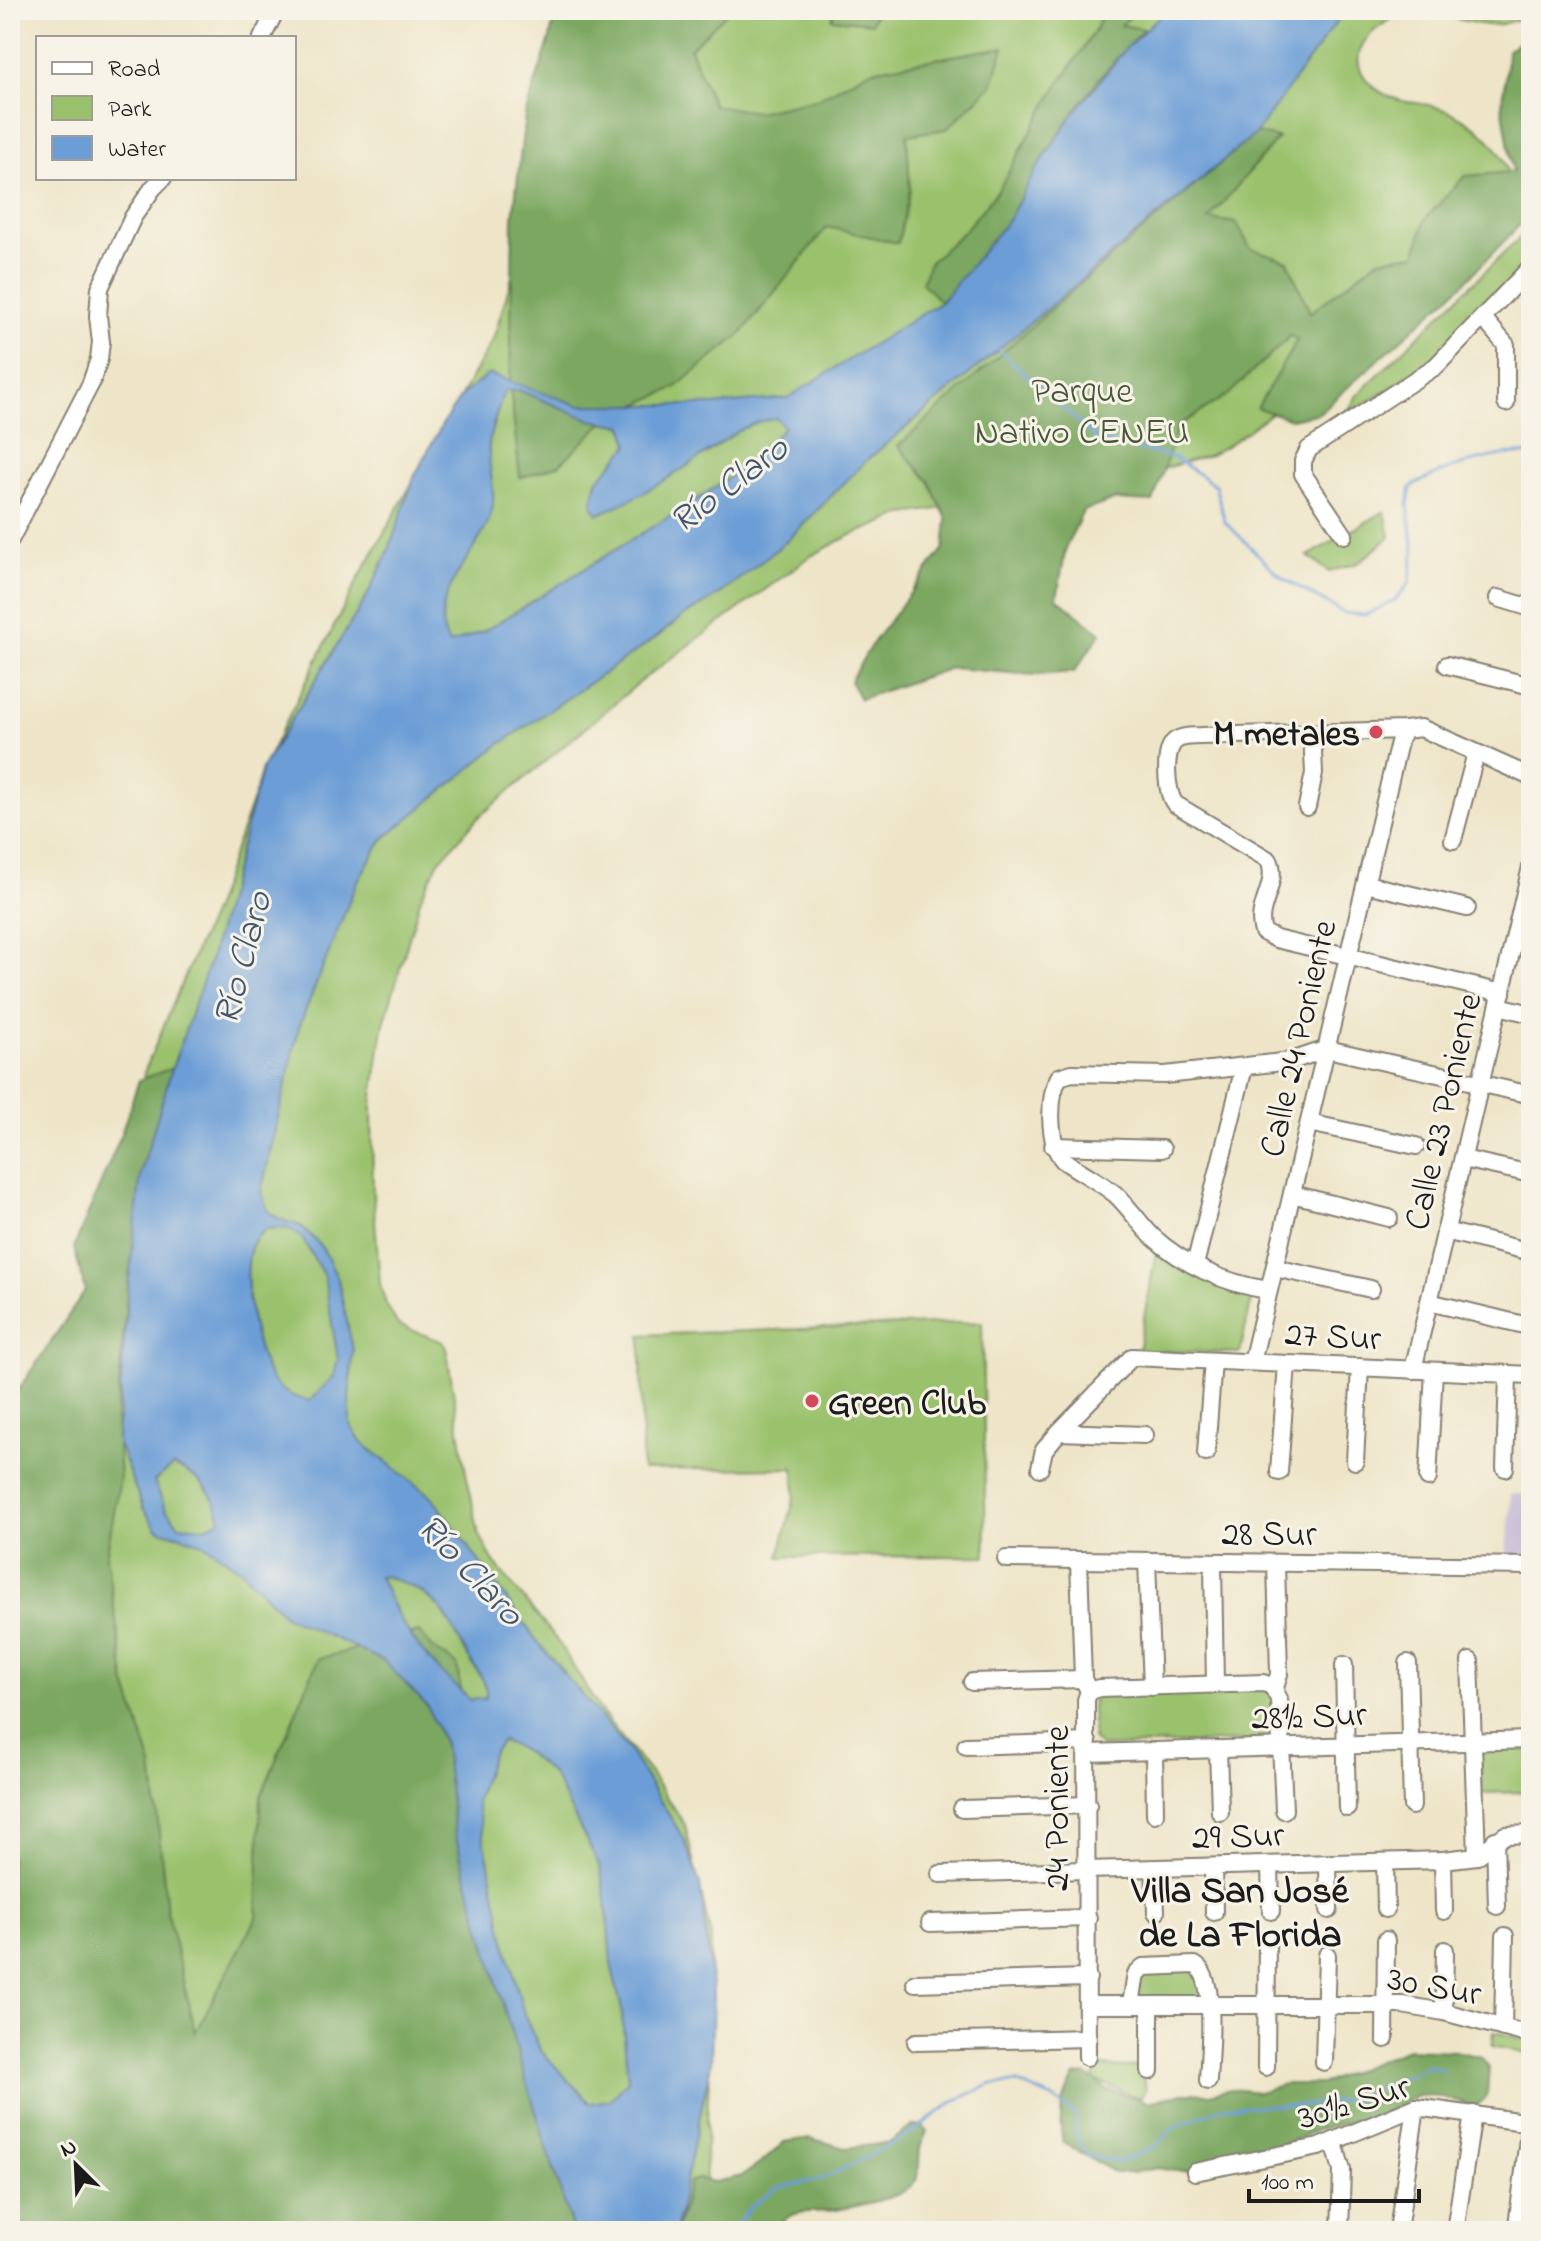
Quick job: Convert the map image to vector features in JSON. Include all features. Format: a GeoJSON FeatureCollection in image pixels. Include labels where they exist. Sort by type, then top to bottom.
{"type":"FeatureCollection","features":[{"type":"Feature","properties":{"kind":"street"},"geometry":{"type":"LineString","coordinates":[[263,36],[276,10]]}},
{"type":"Feature","properties":{"kind":"street"},"geometry":{"type":"LineString","coordinates":[[10,540],[91,383],[101,342],[98,316],[100,288],[133,217],[161,180]]}},
{"type":"Feature","properties":{"kind":"street"},"geometry":{"type":"LineString","coordinates":[[1344,535],[1303,474],[1303,461],[1309,449],[1436,366],[1483,318],[1525,286],[1531,267]]}},
{"type":"Feature","properties":{"kind":"street"},"geometry":{"type":"LineString","coordinates":[[1483,318],[1506,345],[1506,403]]}},
{"type":"Feature","properties":{"kind":"street"},"geometry":{"type":"LineString","coordinates":[[1498,598],[1531,608]]}},
{"type":"Feature","properties":{"kind":"street"},"geometry":{"type":"LineString","coordinates":[[1447,665],[1531,686]]}},
{"type":"Feature","properties":{"kind":"street"},"geometry":{"type":"LineString","coordinates":[[1531,777],[1421,728],[1179,739],[1170,748],[1167,787],[1169,797],[1175,804],[1262,854],[1273,868],[1260,919],[1263,932],[1276,939],[1348,954],[1500,999],[1531,1014]]}},
{"type":"Feature","properties":{"kind":"street","name":"Calle 24 Poniente"},"geometry":{"type":"LineString","coordinates":[[1252,1362],[1400,738],[1405,730]]}},
{"type":"Feature","properties":{"kind":"street"},"geometry":{"type":"LineString","coordinates":[[1307,807],[1314,773],[1312,732]]}},
{"type":"Feature","properties":{"kind":"street"},"geometry":{"type":"LineString","coordinates":[[1453,840],[1476,753]]}},
{"type":"Feature","properties":{"kind":"street","name":"Calle 23 Poniente"},"geometry":{"type":"LineString","coordinates":[[1413,1370],[1500,999],[1523,936],[1531,867]]}},
{"type":"Feature","properties":{"kind":"street"},"geometry":{"type":"LineString","coordinates":[[1366,884],[1467,908]]}},
{"type":"Feature","properties":{"kind":"street"},"geometry":{"type":"LineString","coordinates":[[1055,1150],[1054,1090],[1059,1077],[1065,1074],[1165,1075],[1291,1061],[1327,1049],[1531,1095]]}},
{"type":"Feature","properties":{"kind":"street"},"geometry":{"type":"LineString","coordinates":[[1195,1265],[1244,1067]]}},
{"type":"Feature","properties":{"kind":"street"},"geometry":{"type":"LineString","coordinates":[[1309,1123],[1416,1146]]}},
{"type":"Feature","properties":{"kind":"street"},"geometry":{"type":"LineString","coordinates":[[1055,1150],[1162,1149]]}},
{"type":"Feature","properties":{"kind":"street"},"geometry":{"type":"LineString","coordinates":[[1055,1150],[1114,1193],[1154,1237],[1195,1265],[1228,1280],[1268,1290]]}},
{"type":"Feature","properties":{"kind":"street"},"geometry":{"type":"LineString","coordinates":[[1463,1159],[1531,1174]]}},
{"type":"Feature","properties":{"kind":"street"},"geometry":{"type":"LineString","coordinates":[[1292,1194],[1389,1218]]}},
{"type":"Feature","properties":{"kind":"street"},"geometry":{"type":"LineString","coordinates":[[1445,1231],[1531,1252]]}},
{"type":"Feature","properties":{"kind":"street"},"geometry":{"type":"LineString","coordinates":[[1275,1268],[1371,1289]]}},
{"type":"Feature","properties":{"kind":"street"},"geometry":{"type":"LineString","coordinates":[[1429,1302],[1524,1325]]}},
{"type":"Feature","properties":{"kind":"street","name":"27 Sur"},"geometry":{"type":"LineString","coordinates":[[1059,1432],[1132,1357],[1531,1375]]}},
{"type":"Feature","properties":{"kind":"street"},"geometry":{"type":"LineString","coordinates":[[1206,1453],[1213,1361]]}},
{"type":"Feature","properties":{"kind":"street"},"geometry":{"type":"LineString","coordinates":[[1279,1472],[1287,1364]]}},
{"type":"Feature","properties":{"kind":"street"},"geometry":{"type":"LineString","coordinates":[[1355,1461],[1360,1367]]}},
{"type":"Feature","properties":{"kind":"street"},"geometry":{"type":"LineString","coordinates":[[1428,1478],[1434,1371]]}},
{"type":"Feature","properties":{"kind":"street"},"geometry":{"type":"LineString","coordinates":[[1505,1468],[1508,1374]]}},
{"type":"Feature","properties":{"kind":"street"},"geometry":{"type":"LineString","coordinates":[[1040,1468],[1044,1450],[1059,1432],[1145,1435]]}},
{"type":"Feature","properties":{"kind":"street","name":"28 Sur"},"geometry":{"type":"LineString","coordinates":[[1006,1559],[1531,1566]]}},
{"type":"Feature","properties":{"kind":"street","name":"24 Poniente"},"geometry":{"type":"LineString","coordinates":[[1079,1561],[1088,1747],[1087,2057]]}},
{"type":"Feature","properties":{"kind":"street"},"geometry":{"type":"LineString","coordinates":[[1147,1561],[1152,1687]]}},
{"type":"Feature","properties":{"kind":"street"},"geometry":{"type":"LineString","coordinates":[[1276,1563],[1279,1674],[1275,1688],[1279,1699],[1284,1810]]}},
{"type":"Feature","properties":{"kind":"street"},"geometry":{"type":"LineString","coordinates":[[1213,1564],[1215,1685]]}},
{"type":"Feature","properties":{"kind":"street"},"geometry":{"type":"LineString","coordinates":[[1470,1661],[1477,1856]]}},
{"type":"Feature","properties":{"kind":"street"},"geometry":{"type":"LineString","coordinates":[[1408,1663],[1412,1806]]}},
{"type":"Feature","properties":{"kind":"street"},"geometry":{"type":"LineString","coordinates":[[1344,1665],[1347,1808]]}},
{"type":"Feature","properties":{"kind":"street"},"geometry":{"type":"LineString","coordinates":[[972,1682],[1086,1685],[1095,1688],[1263,1683],[1275,1688]]}},
{"type":"Feature","properties":{"kind":"street","name":"28½ Sur"},"geometry":{"type":"LineString","coordinates":[[966,1746],[1154,1751],[1531,1740]]}},
{"type":"Feature","properties":{"kind":"street"},"geometry":{"type":"LineString","coordinates":[[1218,1749],[1220,1812]]}},
{"type":"Feature","properties":{"kind":"street"},"geometry":{"type":"LineString","coordinates":[[1154,1751],[1155,1814]]}},
{"type":"Feature","properties":{"kind":"street"},"geometry":{"type":"LineString","coordinates":[[962,1809],[1088,1805]]}},
{"type":"Feature","properties":{"kind":"street"},"geometry":{"type":"LineString","coordinates":[[1477,1856],[1505,1835],[1531,1834]]}},
{"type":"Feature","properties":{"kind":"street"},"geometry":{"type":"LineString","coordinates":[[1495,1840],[1497,1906]]}},
{"type":"Feature","properties":{"kind":"street","name":"29 Sur"},"geometry":{"type":"LineString","coordinates":[[940,1874],[1328,1864],[1477,1856]]}},
{"type":"Feature","properties":{"kind":"street"},"geometry":{"type":"LineString","coordinates":[[1443,1860],[1444,1911]]}},
{"type":"Feature","properties":{"kind":"street"},"geometry":{"type":"LineString","coordinates":[[1385,1862],[1386,1909]]}},
{"type":"Feature","properties":{"kind":"street"},"geometry":{"type":"LineString","coordinates":[[1328,1864],[1329,1910]]}},
{"type":"Feature","properties":{"kind":"street"},"geometry":{"type":"LineString","coordinates":[[1270,1865],[1271,1911]]}},
{"type":"Feature","properties":{"kind":"street"},"geometry":{"type":"LineString","coordinates":[[1213,1867],[1214,1912]]}},
{"type":"Feature","properties":{"kind":"street"},"geometry":{"type":"LineString","coordinates":[[1154,1869],[1156,1912]]}},
{"type":"Feature","properties":{"kind":"street"},"geometry":{"type":"LineString","coordinates":[[930,1923],[1088,1918]]}},
{"type":"Feature","properties":{"kind":"street"},"geometry":{"type":"LineString","coordinates":[[1503,2028],[1505,1936]]}},
{"type":"Feature","properties":{"kind":"street"},"geometry":{"type":"LineString","coordinates":[[1266,2067],[1267,1940]]}},
{"type":"Feature","properties":{"kind":"street"},"geometry":{"type":"LineString","coordinates":[[1385,2039],[1386,1940]]}},
{"type":"Feature","properties":{"kind":"street"},"geometry":{"type":"LineString","coordinates":[[1444,2012],[1445,1950]]}},
{"type":"Feature","properties":{"kind":"street"},"geometry":{"type":"LineString","coordinates":[[1324,2062],[1327,1955]]}},
{"type":"Feature","properties":{"kind":"street"},"geometry":{"type":"LineString","coordinates":[[1131,2004],[1136,1974],[1140,1968],[1195,1965],[1205,1974],[1210,2005],[1208,2081]]}},
{"type":"Feature","properties":{"kind":"street"},"geometry":{"type":"LineString","coordinates":[[915,1983],[1088,1978]]}},
{"type":"Feature","properties":{"kind":"street","name":"30 Sur"},"geometry":{"type":"LineString","coordinates":[[1088,2005],[1385,2005],[1444,2012],[1531,2035]]}},
{"type":"Feature","properties":{"kind":"street"},"geometry":{"type":"LineString","coordinates":[[1150,2005],[1150,2071]]}},
{"type":"Feature","properties":{"kind":"street"},"geometry":{"type":"LineString","coordinates":[[916,2042],[1088,2038]]}},
{"type":"Feature","properties":{"kind":"street"},"geometry":{"type":"LineString","coordinates":[[1398,2231],[1416,2107]]}},
{"type":"Feature","properties":{"kind":"street","name":"30½ Sur"},"geometry":{"type":"LineString","coordinates":[[1195,2172],[1334,2143],[1416,2107],[1530,2123]]}},
{"type":"Feature","properties":{"kind":"street"},"geometry":{"type":"LineString","coordinates":[[1455,2231],[1473,2114]]}},
{"type":"Feature","properties":{"kind":"street"},"geometry":{"type":"LineString","coordinates":[[1517,2226],[1530,2123]]}},
{"type":"Feature","properties":{"kind":"street"},"geometry":{"type":"LineString","coordinates":[[1334,2143],[1342,2170],[1340,2231]]}},
{"type":"Feature","properties":{"kind":"shaded area"},"geometry":{"type":"Polygon","coordinates":[[[1511,1494],[1531,1494],[1531,1558],[1507,1557],[1511,1494]]]}},
{"type":"Feature","properties":{"kind":"green space"},"geometry":{"type":"Polygon","coordinates":[[[555,10],[730,10],[690,49],[713,105],[756,112],[817,99],[871,70],[1004,47],[992,85],[947,129],[907,135],[910,190],[898,243],[827,227],[741,334],[675,388],[609,417],[559,465],[520,478],[510,387],[513,218],[525,115],[550,38],[555,10]]]}},
{"type":"Feature","properties":{"kind":"green space"},"geometry":{"type":"Polygon","coordinates":[[[612,10],[1531,10],[1514,21],[1497,25],[1432,13],[1397,15],[1367,38],[1360,51],[1359,63],[1363,75],[1384,94],[1441,108],[1485,135],[1503,158],[1511,184],[1350,354],[1231,443],[1210,455],[1115,483],[904,514],[847,537],[811,556],[646,677],[479,817],[439,861],[421,897],[383,1027],[372,1104],[373,1194],[380,1284],[386,1304],[398,1325],[441,1341],[446,1346],[479,1534],[493,1561],[557,1640],[600,1710],[650,1773],[685,1825],[711,1936],[705,2170],[712,2231],[10,2231],[84,1320],[145,1070],[215,905],[268,757],[356,583],[494,337],[524,236],[612,10]]]}},
{"type":"Feature","properties":{"kind":"green space"},"geometry":{"type":"Polygon","coordinates":[[[834,10],[877,10],[871,23],[832,19],[834,10]]]}},
{"type":"Feature","properties":{"kind":"green space"},"geometry":{"type":"Polygon","coordinates":[[[1104,10],[1138,10],[1121,25],[1143,29],[1095,83],[1041,161],[1002,232],[941,302],[922,283],[929,263],[966,229],[999,189],[1053,93],[1094,32],[1104,10]]]}},
{"type":"Feature","properties":{"kind":"green space","name":"Parque Nativo CENEU"},"geometry":{"type":"Polygon","coordinates":[[[1531,33],[1531,213],[1463,284],[1319,413],[1291,419],[1257,408],[1297,340],[1290,336],[1229,394],[1178,426],[1153,502],[1114,500],[1083,511],[1066,547],[1057,598],[1101,633],[1074,672],[1034,675],[951,668],[860,699],[850,681],[870,647],[944,548],[947,519],[929,481],[898,446],[1052,308],[1256,133],[1278,138],[1209,219],[1237,223],[1250,248],[1288,261],[1310,313],[1379,259],[1416,254],[1425,219],[1465,176],[1513,172],[1502,105],[1508,50],[1531,33]]]}},
{"type":"Feature","properties":{"kind":"green space"},"geometry":{"type":"Polygon","coordinates":[[[1531,227],[1531,261],[1451,349],[1345,417],[1357,395],[1531,227]]]}},
{"type":"Feature","properties":{"kind":"green space"},"geometry":{"type":"Polygon","coordinates":[[[1385,511],[1390,537],[1358,563],[1329,572],[1308,556],[1385,511]]]}},
{"type":"Feature","properties":{"kind":"green space"},"geometry":{"type":"Polygon","coordinates":[[[172,1068],[129,1275],[116,1416],[120,1479],[106,1557],[126,1684],[152,1765],[167,1911],[195,2033],[257,1917],[261,1796],[318,1659],[419,1632],[434,1649],[457,1664],[461,1695],[459,1804],[573,2231],[10,2231],[10,1402],[85,1291],[74,1247],[119,1140],[139,1080],[172,1068]]]}},
{"type":"Feature","properties":{"kind":"green space"},"geometry":{"type":"Polygon","coordinates":[[[1158,1241],[1201,1272],[1252,1298],[1240,1353],[1138,1351],[1158,1241]]]}},
{"type":"Feature","properties":{"kind":"green space","name":"Green Club"},"geometry":{"type":"Polygon","coordinates":[[[982,1322],[986,1556],[779,1557],[795,1496],[794,1468],[642,1470],[641,1335],[982,1322]]]}},
{"type":"Feature","properties":{"kind":"green space"},"geometry":{"type":"Polygon","coordinates":[[[1264,1687],[1274,1696],[1276,1733],[1270,1740],[1101,1747],[1093,1740],[1092,1701],[1101,1692],[1264,1687]]]}},
{"type":"Feature","properties":{"kind":"green space"},"geometry":{"type":"Polygon","coordinates":[[[1531,1746],[1531,1792],[1481,1793],[1481,1747],[1531,1746]]]}},
{"type":"Feature","properties":{"kind":"green space"},"geometry":{"type":"Polygon","coordinates":[[[1194,1968],[1206,2002],[1138,2001],[1140,1973],[1194,1968]]]}},
{"type":"Feature","properties":{"kind":"green space"},"geometry":{"type":"Polygon","coordinates":[[[1494,2032],[1531,2041],[1531,2055],[1492,2046],[1494,2032]]]}},
{"type":"Feature","properties":{"kind":"green space"},"geometry":{"type":"Polygon","coordinates":[[[1407,2049],[1454,2051],[1481,2057],[1489,2068],[1487,2094],[1482,2102],[1474,2106],[1433,2095],[1417,2096],[1378,2116],[1319,2129],[1279,2147],[1193,2171],[1157,2168],[1115,2173],[1063,2142],[1062,2108],[1075,2076],[1085,2074],[1106,2089],[1149,2102],[1183,2093],[1210,2094],[1231,2089],[1258,2092],[1284,2084],[1321,2084],[1407,2049]]]}},
{"type":"Feature","properties":{"kind":"green space"},"geometry":{"type":"Polygon","coordinates":[[[1096,2066],[1141,2067],[1146,2090],[1140,2098],[1094,2080],[1096,2066]]]}},
{"type":"Feature","properties":{"kind":"green space"},"geometry":{"type":"Polygon","coordinates":[[[921,2125],[927,2132],[920,2148],[918,2175],[899,2194],[851,2207],[794,2214],[770,2231],[676,2231],[690,2181],[715,2182],[742,2176],[784,2142],[810,2138],[845,2148],[873,2145],[890,2142],[913,2126],[921,2125]]]}},
{"type":"Feature","properties":{"kind":"water","name":"Río Claro"},"geometry":{"type":"Polygon","coordinates":[[[1166,10],[1345,10],[1256,133],[866,461],[786,542],[719,595],[682,617],[499,745],[382,840],[357,882],[299,1027],[261,1192],[268,1211],[279,1219],[301,1226],[322,1247],[338,1279],[353,1350],[350,1424],[361,1442],[433,1498],[540,1645],[628,1749],[684,1839],[700,1884],[713,1994],[711,2064],[675,2231],[573,2231],[463,1865],[454,1829],[444,1744],[427,1706],[384,1661],[285,1616],[241,1570],[203,1543],[157,1529],[143,1508],[117,1441],[127,1298],[141,1172],[172,1068],[210,960],[262,768],[367,596],[388,552],[414,477],[443,423],[463,394],[489,374],[578,405],[713,405],[787,398],[941,302],[1009,219],[1034,173],[1073,114],[1126,48],[1166,10]],[[518,390],[504,392],[489,446],[493,506],[485,529],[448,593],[443,610],[443,627],[449,644],[484,631],[695,501],[751,460],[784,427],[776,418],[744,428],[662,482],[598,514],[592,505],[597,481],[629,445],[624,426],[591,420],[518,390]],[[288,1228],[266,1229],[254,1241],[249,1256],[248,1292],[255,1334],[273,1381],[290,1394],[310,1401],[334,1376],[338,1359],[324,1276],[302,1238],[288,1228]],[[173,1466],[154,1481],[166,1510],[179,1525],[206,1527],[221,1520],[210,1494],[191,1475],[173,1466]],[[379,1576],[397,1614],[428,1658],[455,1685],[471,1700],[486,1698],[482,1678],[439,1608],[408,1585],[379,1576]],[[502,1741],[492,1754],[476,1801],[524,2014],[541,2051],[590,2103],[610,2100],[628,2080],[621,2006],[611,1964],[600,1867],[553,1775],[523,1750],[502,1741]]]}},
{"type":"Feature","properties":{"kind":"waterway"},"geometry":{"type":"LineString","coordinates":[[999,350],[1098,440],[1173,457],[1215,485],[1225,522],[1281,577],[1344,613],[1365,615],[1394,601],[1409,584],[1414,552],[1408,505],[1411,487],[1470,462],[1503,455],[1531,455]]}},
{"type":"Feature","properties":{"kind":"waterway"},"geometry":{"type":"LineString","coordinates":[[731,2231],[750,2208],[777,2188],[822,2179],[911,2133],[954,2101],[992,2084],[1018,2083],[1052,2098],[1075,2114],[1077,2140],[1088,2156],[1120,2162],[1158,2145],[1170,2130],[1222,2107],[1308,2105],[1355,2099],[1429,2066],[1444,2071]]}},
{"type":"Feature","properties":{"kind":"place","name":"M metales"},"geometry":{"type":"Point","coordinates":[1376,732]}},
{"type":"Feature","properties":{"kind":"place","name":"Green Club"},"geometry":{"type":"Point","coordinates":[812,1401]}},
{"type":"Feature","properties":{"kind":"district","name":"Villa San José de La Florida"},"geometry":{"type":"Point","coordinates":[1240,1911]}}]}
